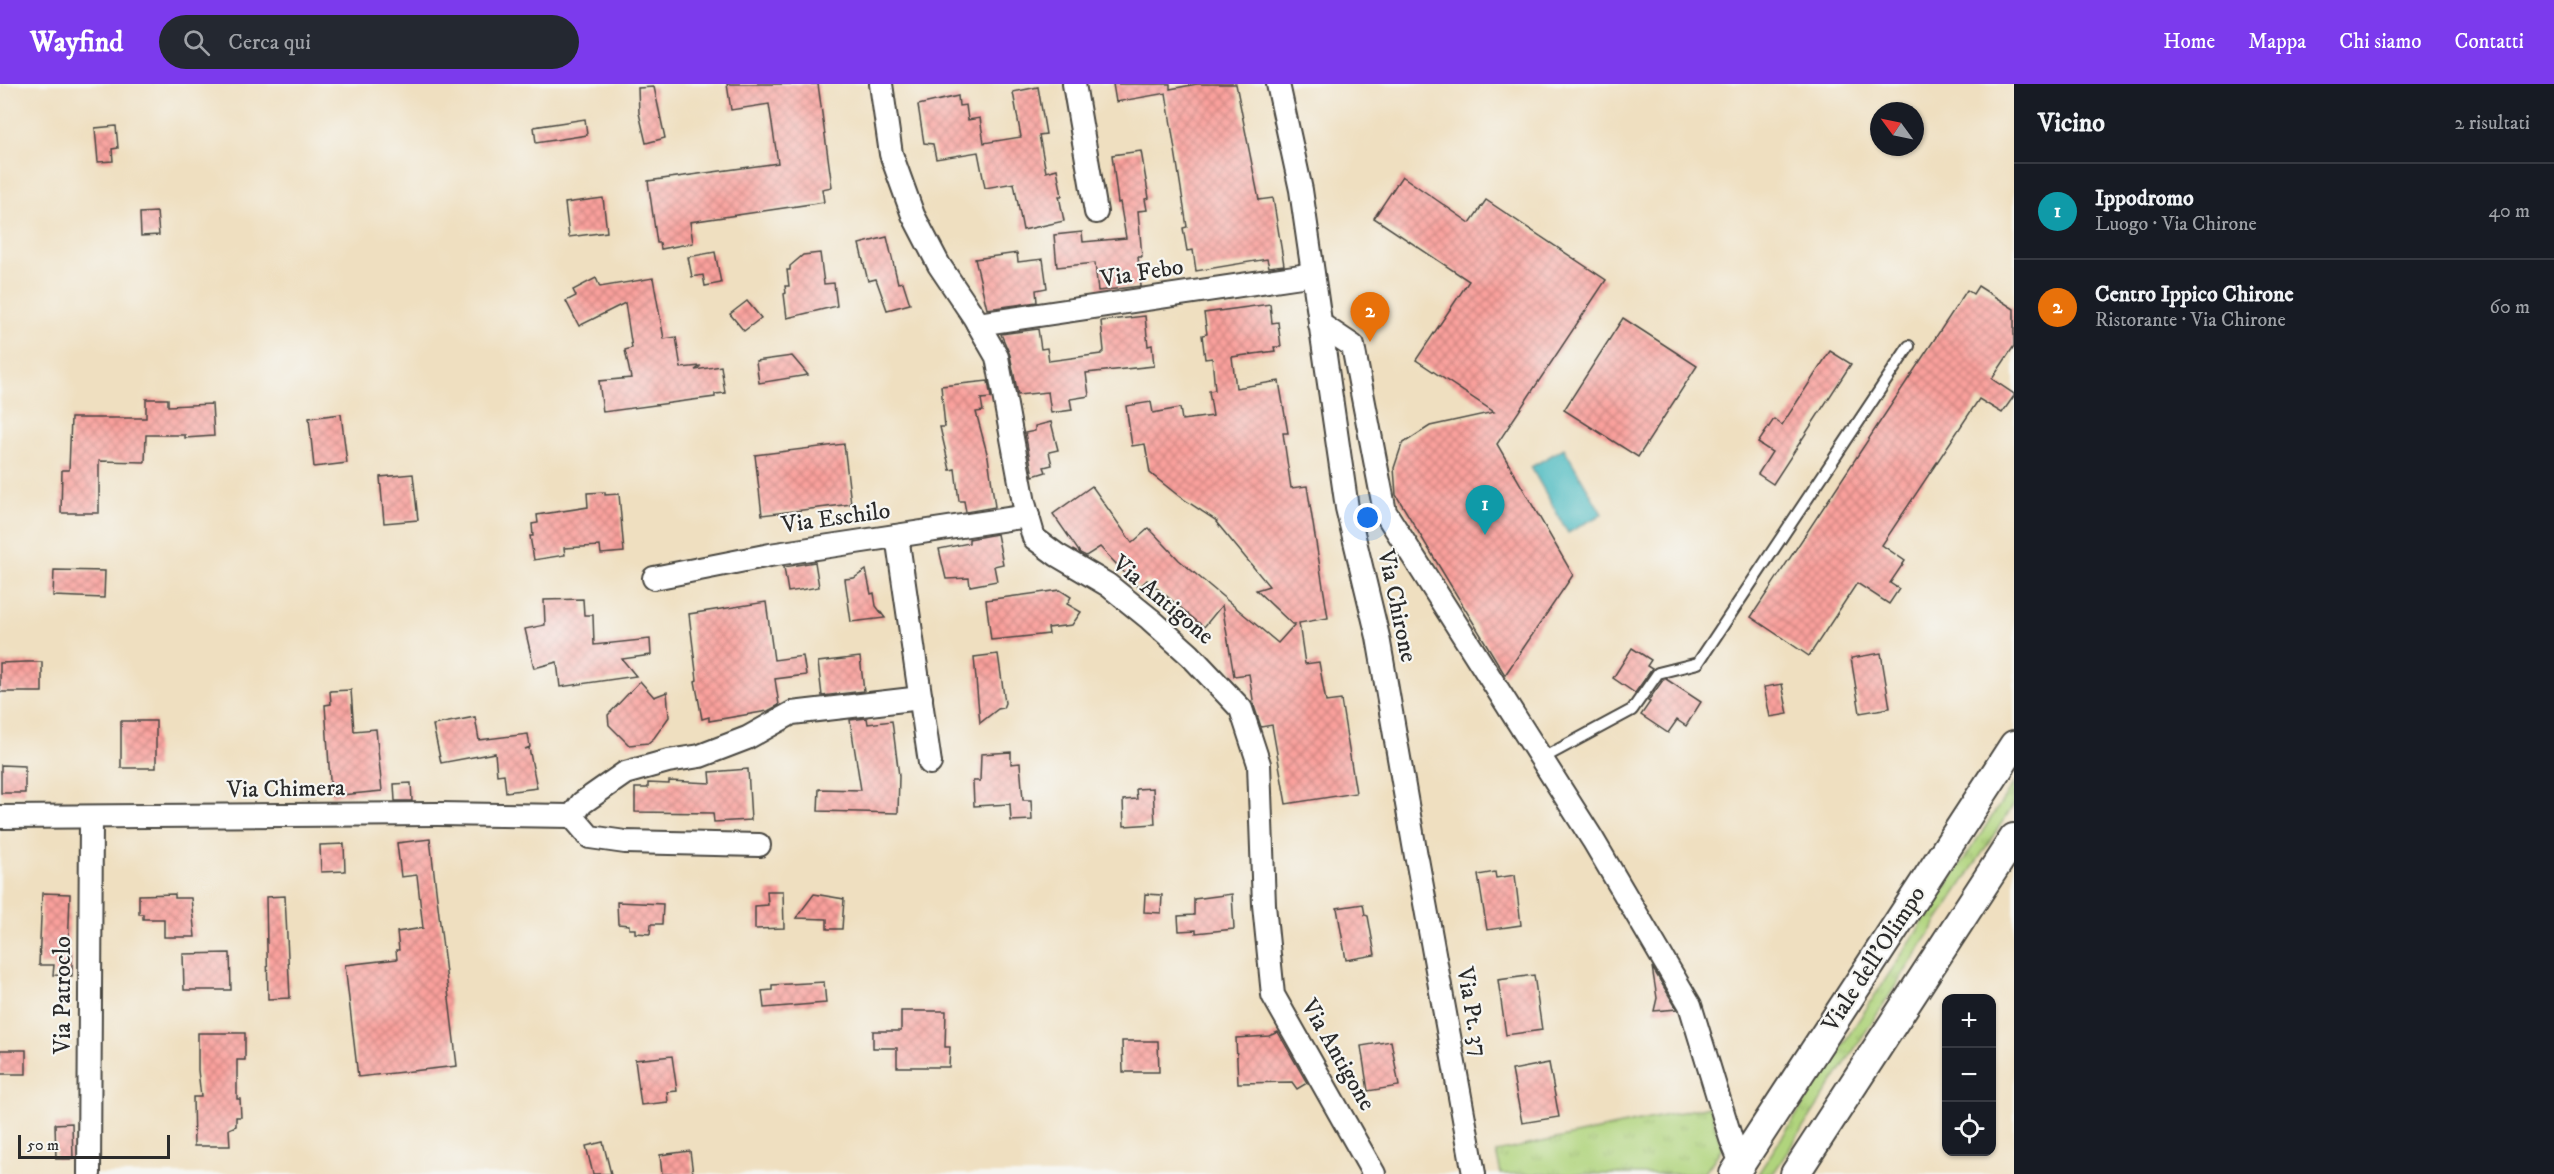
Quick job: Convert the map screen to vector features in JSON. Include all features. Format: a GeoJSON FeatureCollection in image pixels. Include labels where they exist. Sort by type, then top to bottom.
{"type":"FeatureCollection","features":[{"type":"Feature","properties":{"kind":"street","name":"Via Antigone"},"geometry":{"type":"LineString","coordinates":[[881,84],[891,154],[913,215],[939,265],[997,357],[1034,538],[1057,555],[1108,585],[1133,605],[1190,655],[1241,709],[1259,764],[1264,905],[1273,995],[1374,1174]]}},
{"type":"Feature","properties":{"kind":"street"},"geometry":{"type":"LineString","coordinates":[[1074,84],[1096,212]]}},
{"type":"Feature","properties":{"kind":"street","name":"Via Chirone"},"geometry":{"type":"LineString","coordinates":[[1278,84],[1300,190],[1347,508],[1378,637],[1416,858]]}},
{"type":"Feature","properties":{"kind":"street","name":"Via Febo"},"geometry":{"type":"LineString","coordinates":[[978,324],[1300,276],[1312,272]]}},
{"type":"Feature","properties":{"kind":"street"},"geometry":{"type":"LineString","coordinates":[[1320,324],[1353,346],[1384,512],[1593,840],[1690,1005],[1731,1138],[1737,1168]]}},
{"type":"Feature","properties":{"kind":"street","name":"Via Eschilo"},"geometry":{"type":"LineString","coordinates":[[654,578],[770,555],[1028,516]]}},
{"type":"Feature","properties":{"kind":"street"},"geometry":{"type":"LineString","coordinates":[[897,536],[930,763]]}},
{"type":"Feature","properties":{"kind":"street"},"geometry":{"type":"LineString","coordinates":[[759,845],[625,842],[590,837],[573,816],[582,803],[625,773],[668,761],[700,756],[747,738],[792,712],[921,698]]}},
{"type":"Feature","properties":{"kind":"street","name":"Viale dell'Olimpo"},"geometry":{"type":"LineString","coordinates":[[1737,1168],[2014,745]]}},
{"type":"Feature","properties":{"kind":"street","name":"Via Chimera"},"geometry":{"type":"LineString","coordinates":[[0,817],[438,814],[573,816]]}},
{"type":"Feature","properties":{"kind":"street","name":"Via Patroclo"},"geometry":{"type":"LineString","coordinates":[[89,1174],[91,817]]}},
{"type":"Feature","properties":{"kind":"street"},"geometry":{"type":"LineString","coordinates":[[1795,1174],[2014,838]]}},
{"type":"Feature","properties":{"kind":"street","name":"Via Pt. 37"},"geometry":{"type":"LineString","coordinates":[[1416,858],[1474,1174]]}},
{"type":"Feature","properties":{"kind":"lane"},"geometry":{"type":"LineString","coordinates":[[1540,759],[1632,710],[1658,673],[1698,663],[1909,346]]}},
{"type":"Feature","properties":{"kind":"green space"},"geometry":{"type":"Polygon","coordinates":[[[2014,783],[2014,804],[1773,1174],[1758,1174],[2014,783]]]}},
{"type":"Feature","properties":{"kind":"green space"},"geometry":{"type":"Polygon","coordinates":[[[1710,1106],[1722,1148],[1704,1174],[1501,1174],[1496,1152],[1710,1106]]]}},
{"type":"Feature","properties":{"kind":"water"},"geometry":{"type":"Polygon","coordinates":[[[1564,448],[1602,514],[1568,533],[1531,467],[1564,448]]]}},
{"type":"Feature","properties":{"kind":"building"},"geometry":{"type":"Polygon","coordinates":[[[727,84],[818,84],[832,187],[822,189],[824,202],[690,222],[693,243],[661,249],[660,243],[657,243],[648,181],[778,163],[769,104],[731,110],[727,84]]]}},
{"type":"Feature","properties":{"kind":"building"},"geometry":{"type":"Polygon","coordinates":[[[1113,84],[1170,84],[1170,89],[1197,84],[1236,84],[1259,200],[1273,198],[1284,265],[1269,267],[1267,259],[1196,271],[1193,250],[1187,251],[1183,228],[1187,227],[1166,93],[1116,102],[1113,84]]]}},
{"type":"Feature","properties":{"kind":"building"},"geometry":{"type":"Polygon","coordinates":[[[654,87],[665,138],[646,143],[639,113],[638,88],[654,87]]]}},
{"type":"Feature","properties":{"kind":"building"},"geometry":{"type":"Polygon","coordinates":[[[1038,87],[1046,134],[1039,135],[1046,172],[1057,169],[1064,221],[1023,230],[1014,183],[985,188],[978,152],[936,159],[933,144],[924,143],[918,105],[958,96],[959,106],[966,105],[968,120],[980,118],[984,143],[1021,137],[1013,92],[1038,87]]]}},
{"type":"Feature","properties":{"kind":"building"},"geometry":{"type":"Polygon","coordinates":[[[585,119],[587,135],[536,143],[534,127],[585,119]]]}},
{"type":"Feature","properties":{"kind":"building"},"geometry":{"type":"Polygon","coordinates":[[[116,126],[118,148],[112,149],[113,161],[98,162],[95,128],[116,126]]]}},
{"type":"Feature","properties":{"kind":"building"},"geometry":{"type":"Polygon","coordinates":[[[1141,151],[1149,198],[1145,199],[1147,210],[1138,211],[1142,257],[1138,257],[1141,286],[1098,291],[1095,263],[1057,267],[1054,235],[1082,232],[1083,242],[1126,238],[1120,202],[1118,203],[1112,155],[1141,151]]]}},
{"type":"Feature","properties":{"kind":"building"},"geometry":{"type":"Polygon","coordinates":[[[1402,176],[1470,223],[1486,200],[1606,280],[1497,444],[1573,575],[1505,675],[1396,495],[1394,468],[1402,444],[1430,426],[1494,412],[1416,360],[1469,281],[1374,218],[1402,176]]]}},
{"type":"Feature","properties":{"kind":"building"},"geometry":{"type":"Polygon","coordinates":[[[603,198],[607,232],[569,237],[565,203],[603,198]]]}},
{"type":"Feature","properties":{"kind":"building"},"geometry":{"type":"Polygon","coordinates":[[[157,212],[159,235],[141,236],[140,213],[157,212]]]}},
{"type":"Feature","properties":{"kind":"building"},"geometry":{"type":"Polygon","coordinates":[[[887,237],[898,283],[903,282],[910,304],[887,310],[876,279],[868,281],[859,244],[887,237]]]}},
{"type":"Feature","properties":{"kind":"building"},"geometry":{"type":"Polygon","coordinates":[[[715,252],[721,283],[705,286],[703,275],[692,277],[688,257],[715,252]]]}},
{"type":"Feature","properties":{"kind":"building"},"geometry":{"type":"Polygon","coordinates":[[[820,253],[824,284],[834,283],[837,306],[787,318],[784,294],[786,293],[785,286],[789,286],[787,270],[790,270],[790,266],[803,255],[820,253]]]}},
{"type":"Feature","properties":{"kind":"building"},"geometry":{"type":"Polygon","coordinates":[[[1017,253],[1018,262],[1043,259],[1047,288],[1036,290],[1037,302],[987,309],[975,259],[1017,253]]]}},
{"type":"Feature","properties":{"kind":"building"},"geometry":{"type":"Polygon","coordinates":[[[596,278],[600,287],[653,278],[664,339],[676,337],[681,368],[701,366],[695,370],[721,366],[725,393],[715,394],[715,397],[603,412],[599,381],[631,378],[625,350],[632,348],[625,303],[579,326],[566,301],[576,296],[573,290],[596,278]]]}},
{"type":"Feature","properties":{"kind":"building"},"geometry":{"type":"Polygon","coordinates":[[[1978,286],[2014,309],[2014,346],[1992,379],[2014,396],[2002,413],[1979,399],[1882,545],[1905,561],[1890,583],[1899,589],[1889,604],[1857,583],[1809,656],[1751,617],[1967,290],[1973,294],[1978,286]]]}},
{"type":"Feature","properties":{"kind":"building"},"geometry":{"type":"Polygon","coordinates":[[[747,301],[761,318],[744,331],[730,314],[747,301]]]}},
{"type":"Feature","properties":{"kind":"building"},"geometry":{"type":"Polygon","coordinates":[[[1270,304],[1272,323],[1278,322],[1281,347],[1274,347],[1275,351],[1232,357],[1236,388],[1279,381],[1288,433],[1283,433],[1291,488],[1307,486],[1328,618],[1299,623],[1305,664],[1319,662],[1326,702],[1341,700],[1356,793],[1286,804],[1272,725],[1261,727],[1254,706],[1249,674],[1234,676],[1222,605],[1204,627],[1147,580],[1139,588],[1100,547],[1086,556],[1080,553],[1053,514],[1092,486],[1132,543],[1149,528],[1179,560],[1278,643],[1295,624],[1292,624],[1256,590],[1269,586],[1217,521],[1180,497],[1150,473],[1145,444],[1132,446],[1126,406],[1151,402],[1153,413],[1180,408],[1182,420],[1213,416],[1209,391],[1215,390],[1212,358],[1205,359],[1202,335],[1207,334],[1204,313],[1270,304]]]}},
{"type":"Feature","properties":{"kind":"building"},"geometry":{"type":"Polygon","coordinates":[[[1145,316],[1148,346],[1152,345],[1154,366],[1086,373],[1089,396],[1070,399],[1072,410],[1051,413],[1048,392],[1018,395],[1010,355],[1001,334],[1038,329],[1041,349],[1047,348],[1049,361],[1101,354],[1104,351],[1101,321],[1145,316]]]}},
{"type":"Feature","properties":{"kind":"building"},"geometry":{"type":"Polygon","coordinates":[[[1623,318],[1697,366],[1638,457],[1564,410],[1623,318]]]}},
{"type":"Feature","properties":{"kind":"building"},"geometry":{"type":"Polygon","coordinates":[[[1830,351],[1851,364],[1773,484],[1758,474],[1772,452],[1758,443],[1774,419],[1782,425],[1830,351]]]}},
{"type":"Feature","properties":{"kind":"building"},"geometry":{"type":"Polygon","coordinates":[[[792,356],[808,375],[759,383],[756,361],[792,356]]]}},
{"type":"Feature","properties":{"kind":"building"},"geometry":{"type":"Polygon","coordinates":[[[988,381],[991,398],[981,399],[983,411],[976,412],[988,457],[995,507],[966,512],[964,501],[959,501],[955,469],[950,470],[940,427],[945,427],[941,386],[988,381]]]}},
{"type":"Feature","properties":{"kind":"building"},"geometry":{"type":"Polygon","coordinates":[[[146,399],[168,399],[168,406],[212,404],[214,436],[185,438],[185,435],[146,435],[145,462],[99,461],[99,513],[61,513],[62,470],[69,470],[71,418],[146,418],[146,399]]]}},
{"type":"Feature","properties":{"kind":"building"},"geometry":{"type":"Polygon","coordinates":[[[341,414],[347,463],[314,467],[309,418],[341,414]]]}},
{"type":"Feature","properties":{"kind":"building"},"geometry":{"type":"Polygon","coordinates":[[[1051,422],[1058,450],[1049,452],[1052,465],[1044,467],[1046,472],[1033,476],[1025,433],[1035,431],[1035,426],[1051,422]]]}},
{"type":"Feature","properties":{"kind":"building"},"geometry":{"type":"Polygon","coordinates":[[[844,444],[851,504],[762,515],[755,455],[844,444]]]}},
{"type":"Feature","properties":{"kind":"building"},"geometry":{"type":"Polygon","coordinates":[[[413,474],[418,520],[384,523],[380,477],[413,474]]]}},
{"type":"Feature","properties":{"kind":"building"},"geometry":{"type":"Polygon","coordinates":[[[605,492],[605,495],[619,494],[624,552],[601,554],[600,546],[564,548],[565,555],[534,560],[530,536],[533,536],[532,524],[538,523],[537,515],[588,507],[587,493],[605,492]]]}},
{"type":"Feature","properties":{"kind":"building"},"geometry":{"type":"Polygon","coordinates":[[[997,534],[1003,564],[994,566],[997,581],[970,586],[969,578],[946,579],[939,549],[969,543],[969,539],[997,534]]]}},
{"type":"Feature","properties":{"kind":"building"},"geometry":{"type":"Polygon","coordinates":[[[815,562],[819,587],[788,592],[784,567],[815,562]]]}},
{"type":"Feature","properties":{"kind":"building"},"geometry":{"type":"Polygon","coordinates":[[[54,570],[105,571],[104,598],[53,596],[54,570]]]}},
{"type":"Feature","properties":{"kind":"building"},"geometry":{"type":"Polygon","coordinates":[[[866,570],[871,594],[874,593],[876,606],[885,618],[851,622],[845,579],[854,578],[866,570]]]}},
{"type":"Feature","properties":{"kind":"building"},"geometry":{"type":"Polygon","coordinates":[[[1060,590],[1071,597],[1067,604],[1081,612],[1072,625],[1048,628],[1049,634],[991,640],[986,600],[1060,590]]]}},
{"type":"Feature","properties":{"kind":"building"},"geometry":{"type":"Polygon","coordinates":[[[583,599],[584,615],[593,615],[594,645],[650,639],[651,655],[622,659],[636,676],[560,687],[557,662],[534,668],[525,629],[545,625],[544,600],[583,599]]]}},
{"type":"Feature","properties":{"kind":"building"},"geometry":{"type":"Polygon","coordinates":[[[766,602],[774,660],[803,656],[806,675],[775,679],[779,705],[768,711],[709,721],[709,717],[702,719],[695,681],[697,680],[689,614],[766,602]]]}},
{"type":"Feature","properties":{"kind":"building"},"geometry":{"type":"Polygon","coordinates":[[[1632,648],[1651,660],[1647,666],[1652,669],[1635,693],[1613,678],[1632,648]]]}},
{"type":"Feature","properties":{"kind":"building"},"geometry":{"type":"Polygon","coordinates":[[[1881,653],[1890,708],[1860,713],[1851,658],[1881,653]]]}},
{"type":"Feature","properties":{"kind":"building"},"geometry":{"type":"Polygon","coordinates":[[[998,654],[1005,703],[1003,708],[998,709],[980,723],[974,657],[998,654]]]}},
{"type":"Feature","properties":{"kind":"building"},"geometry":{"type":"Polygon","coordinates":[[[860,657],[864,691],[822,696],[818,662],[860,657]]]}},
{"type":"Feature","properties":{"kind":"building"},"geometry":{"type":"Polygon","coordinates":[[[42,662],[42,692],[0,692],[0,663],[42,662]]]}},
{"type":"Feature","properties":{"kind":"building"},"geometry":{"type":"Polygon","coordinates":[[[1666,679],[1701,702],[1686,726],[1677,720],[1668,733],[1641,715],[1650,702],[1648,701],[1666,679]]]}},
{"type":"Feature","properties":{"kind":"building"},"geometry":{"type":"Polygon","coordinates":[[[640,681],[654,697],[667,692],[669,717],[648,743],[629,745],[609,725],[608,715],[640,681]]]}},
{"type":"Feature","properties":{"kind":"building"},"geometry":{"type":"Polygon","coordinates":[[[1782,684],[1788,714],[1770,717],[1764,687],[1782,684]]]}},
{"type":"Feature","properties":{"kind":"building"},"geometry":{"type":"Polygon","coordinates":[[[351,690],[354,731],[376,729],[382,791],[331,796],[325,705],[331,704],[330,691],[351,690]]]}},
{"type":"Feature","properties":{"kind":"building"},"geometry":{"type":"Polygon","coordinates":[[[475,717],[479,740],[528,734],[530,747],[525,749],[529,748],[537,788],[506,792],[504,774],[497,775],[495,753],[441,763],[433,725],[475,717]]]}},
{"type":"Feature","properties":{"kind":"building"},"geometry":{"type":"Polygon","coordinates":[[[867,718],[868,724],[892,721],[899,776],[898,813],[818,811],[819,789],[861,790],[850,720],[867,718]]]}},
{"type":"Feature","properties":{"kind":"building"},"geometry":{"type":"Polygon","coordinates":[[[121,721],[156,721],[156,768],[121,768],[121,721]]]}},
{"type":"Feature","properties":{"kind":"building"},"geometry":{"type":"Polygon","coordinates":[[[1011,752],[1011,764],[1020,763],[1023,800],[1031,800],[1032,820],[1011,821],[1010,804],[974,806],[973,781],[980,781],[981,754],[1011,752]]]}},
{"type":"Feature","properties":{"kind":"building"},"geometry":{"type":"Polygon","coordinates":[[[1,765],[25,766],[25,793],[1,793],[1,765]]]}},
{"type":"Feature","properties":{"kind":"building"},"geometry":{"type":"Polygon","coordinates":[[[748,769],[751,820],[714,822],[713,813],[635,812],[635,788],[648,788],[648,783],[669,784],[669,781],[711,783],[710,772],[748,769]]]}},
{"type":"Feature","properties":{"kind":"building"},"geometry":{"type":"Polygon","coordinates":[[[411,783],[412,801],[395,801],[394,784],[411,783]]]}},
{"type":"Feature","properties":{"kind":"building"},"geometry":{"type":"Polygon","coordinates":[[[1153,788],[1155,824],[1124,826],[1123,800],[1137,799],[1136,789],[1153,788]]]}},
{"type":"Feature","properties":{"kind":"building"},"geometry":{"type":"Polygon","coordinates":[[[430,839],[457,1066],[358,1077],[345,965],[397,959],[396,950],[399,950],[397,932],[423,928],[417,875],[401,877],[397,843],[430,839]]]}},
{"type":"Feature","properties":{"kind":"building"},"geometry":{"type":"Polygon","coordinates":[[[344,844],[345,871],[321,872],[320,845],[344,844]]]}},
{"type":"Feature","properties":{"kind":"building"},"geometry":{"type":"Polygon","coordinates":[[[1495,872],[1496,878],[1515,875],[1521,925],[1487,930],[1478,875],[1495,872]]]}},
{"type":"Feature","properties":{"kind":"building"},"geometry":{"type":"Polygon","coordinates":[[[767,891],[783,891],[784,928],[755,929],[755,906],[768,905],[767,891]]]}},
{"type":"Feature","properties":{"kind":"building"},"geometry":{"type":"Polygon","coordinates":[[[42,893],[70,894],[68,953],[72,954],[72,976],[53,975],[54,965],[39,965],[42,893]]]}},
{"type":"Feature","properties":{"kind":"building"},"geometry":{"type":"Polygon","coordinates":[[[175,894],[175,898],[191,898],[195,937],[164,937],[164,919],[143,919],[143,914],[139,914],[139,895],[175,894]]]}},
{"type":"Feature","properties":{"kind":"building"},"geometry":{"type":"Polygon","coordinates":[[[814,894],[844,899],[842,929],[827,929],[827,919],[796,918],[814,894]]]}},
{"type":"Feature","properties":{"kind":"building"},"geometry":{"type":"Polygon","coordinates":[[[1145,894],[1162,895],[1161,913],[1144,912],[1145,894]]]}},
{"type":"Feature","properties":{"kind":"building"},"geometry":{"type":"Polygon","coordinates":[[[1232,894],[1234,929],[1196,933],[1196,930],[1179,931],[1178,916],[1194,915],[1194,899],[1232,894]]]}},
{"type":"Feature","properties":{"kind":"building"},"geometry":{"type":"Polygon","coordinates":[[[285,896],[290,998],[268,999],[266,897],[285,896]]]}},
{"type":"Feature","properties":{"kind":"building"},"geometry":{"type":"Polygon","coordinates":[[[617,902],[663,904],[662,924],[651,924],[650,934],[635,933],[635,929],[629,929],[629,925],[618,924],[617,902]]]}},
{"type":"Feature","properties":{"kind":"building"},"geometry":{"type":"Polygon","coordinates":[[[1363,904],[1365,915],[1368,916],[1375,955],[1346,960],[1337,908],[1363,904]]]}},
{"type":"Feature","properties":{"kind":"building"},"geometry":{"type":"Polygon","coordinates":[[[230,953],[231,990],[184,990],[183,954],[230,953]]]}},
{"type":"Feature","properties":{"kind":"building"},"geometry":{"type":"Polygon","coordinates":[[[1652,967],[1677,1009],[1654,1011],[1657,998],[1652,967]]]}},
{"type":"Feature","properties":{"kind":"building"},"geometry":{"type":"Polygon","coordinates":[[[1534,975],[1542,1030],[1506,1035],[1498,980],[1534,975]]]}},
{"type":"Feature","properties":{"kind":"building"},"geometry":{"type":"Polygon","coordinates":[[[824,982],[826,1003],[764,1008],[762,991],[772,990],[772,985],[824,982]]]}},
{"type":"Feature","properties":{"kind":"building"},"geometry":{"type":"Polygon","coordinates":[[[901,1011],[946,1011],[945,1047],[950,1047],[949,1067],[897,1067],[897,1048],[873,1048],[873,1031],[901,1031],[901,1011]]]}},
{"type":"Feature","properties":{"kind":"building"},"geometry":{"type":"Polygon","coordinates":[[[1278,1032],[1307,1083],[1297,1089],[1292,1082],[1238,1083],[1236,1038],[1269,1036],[1278,1032]]]}},
{"type":"Feature","properties":{"kind":"building"},"geometry":{"type":"Polygon","coordinates":[[[198,1033],[245,1033],[245,1060],[237,1060],[237,1099],[240,1099],[241,1117],[236,1117],[236,1126],[229,1129],[230,1146],[194,1146],[193,1097],[201,1097],[198,1033]]]}},
{"type":"Feature","properties":{"kind":"building"},"geometry":{"type":"Polygon","coordinates":[[[1122,1041],[1158,1041],[1159,1072],[1123,1072],[1122,1041]]]}},
{"type":"Feature","properties":{"kind":"building"},"geometry":{"type":"Polygon","coordinates":[[[1391,1041],[1399,1086],[1368,1091],[1361,1046],[1391,1041]]]}},
{"type":"Feature","properties":{"kind":"building"},"geometry":{"type":"Polygon","coordinates":[[[0,1050],[26,1050],[26,1074],[0,1074],[0,1050]]]}},
{"type":"Feature","properties":{"kind":"building"},"geometry":{"type":"Polygon","coordinates":[[[672,1056],[677,1091],[667,1092],[668,1102],[641,1105],[635,1060],[672,1056]]]}},
{"type":"Feature","properties":{"kind":"building"},"geometry":{"type":"Polygon","coordinates":[[[1549,1063],[1559,1117],[1522,1123],[1512,1070],[1549,1063]]]}},
{"type":"Feature","properties":{"kind":"building"},"geometry":{"type":"Polygon","coordinates":[[[72,1123],[73,1159],[56,1159],[55,1124],[72,1123]]]}},
{"type":"Feature","properties":{"kind":"building"},"geometry":{"type":"Polygon","coordinates":[[[603,1142],[611,1174],[593,1174],[586,1146],[603,1142]]]}},
{"type":"Feature","properties":{"kind":"building"},"geometry":{"type":"Polygon","coordinates":[[[690,1151],[693,1174],[662,1174],[660,1155],[690,1151]]]}},
{"type":"Feature","properties":{"kind":"place","name":"Centro Ippico Chirone"},"geometry":{"type":"Point","coordinates":[1370,342]}},
{"type":"Feature","properties":{"kind":"place","name":"Ippodromo"},"geometry":{"type":"Point","coordinates":[1485,535]}}]}
